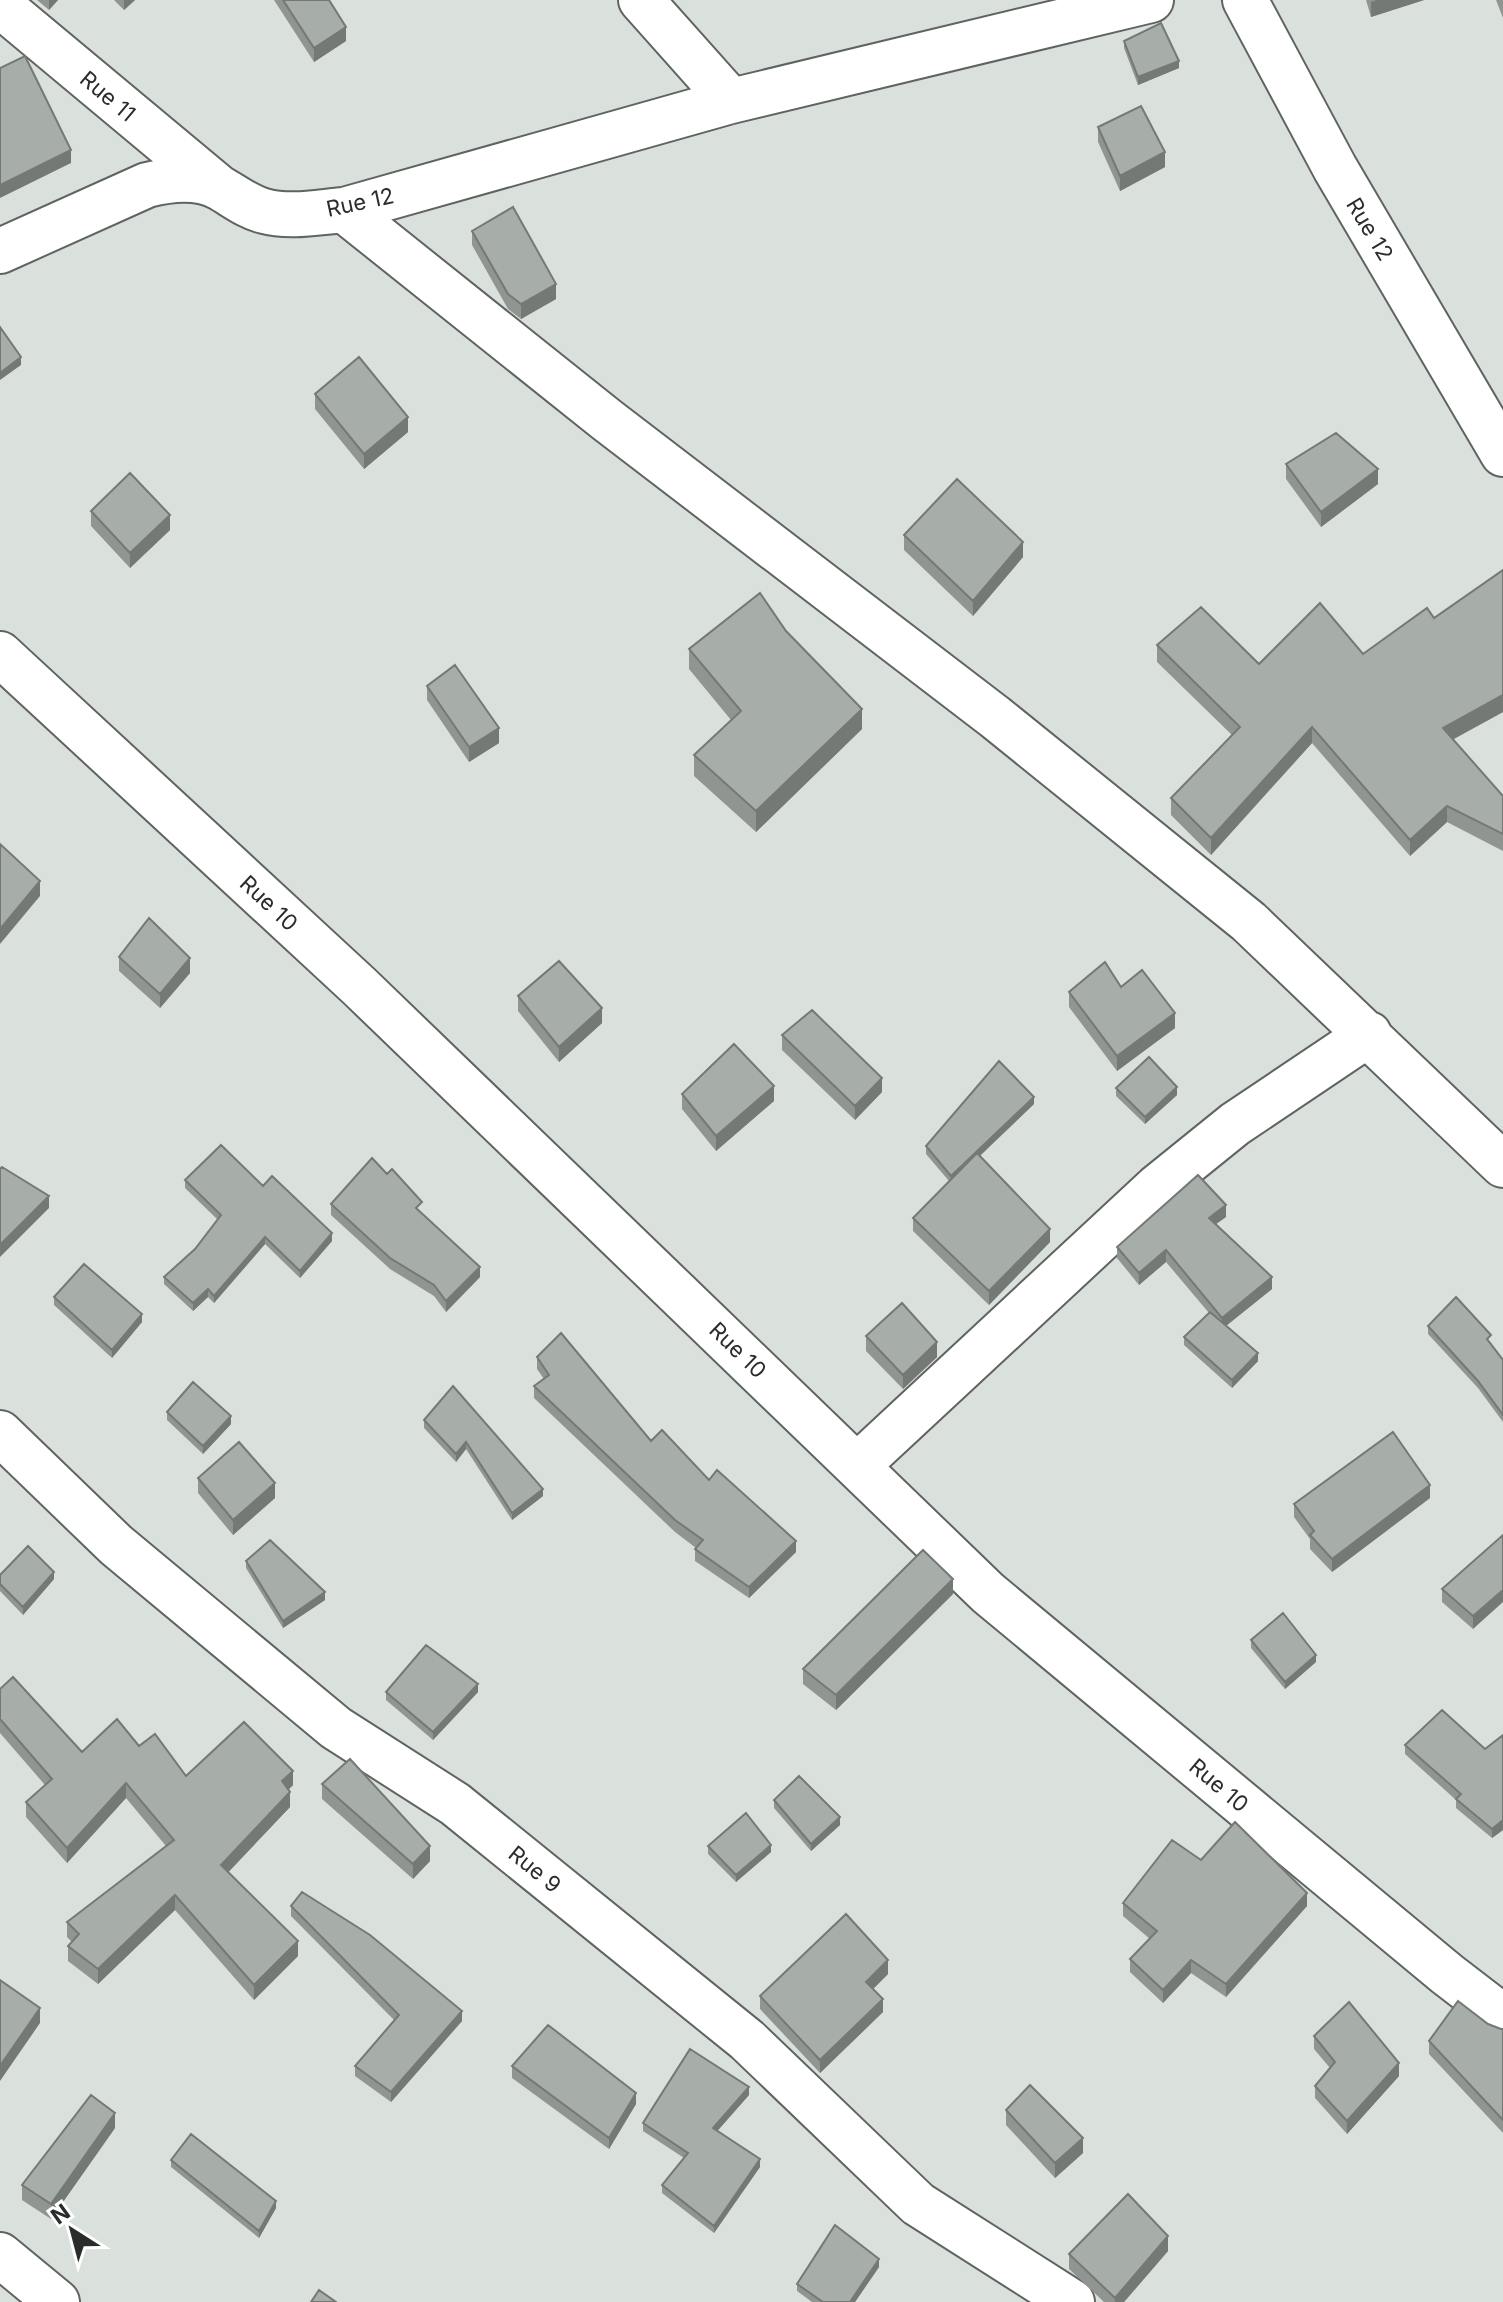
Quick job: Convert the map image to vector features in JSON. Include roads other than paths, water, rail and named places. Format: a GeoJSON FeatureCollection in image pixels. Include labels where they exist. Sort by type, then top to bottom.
{"type":"FeatureCollection","features":[{"type":"Feature","properties":{"kind":"street"},"geometry":{"type":"LineString","coordinates":[[641,0],[731,101]]}},
{"type":"Feature","properties":{"kind":"street","name":"Rue 12"},"geometry":{"type":"LineString","coordinates":[[0,251],[147,185],[179,179],[217,186],[261,211],[286,215],[344,210],[731,101],[1151,0]]}},
{"type":"Feature","properties":{"kind":"street","name":"Rue 12"},"geometry":{"type":"LineString","coordinates":[[1245,0],[1335,168],[1503,454]]}},
{"type":"Feature","properties":{"kind":"street","name":"Rue 11"},"geometry":{"type":"LineString","coordinates":[[0,5],[217,186]]}},
{"type":"Feature","properties":{"kind":"street"},"geometry":{"type":"LineString","coordinates":[[344,210],[607,420],[1112,810],[1249,922],[1503,1165]]}},
{"type":"Feature","properties":{"kind":"street","name":"Rue 10"},"geometry":{"type":"LineString","coordinates":[[0,654],[359,986],[988,1593],[1503,2017]]}},
{"type":"Feature","properties":{"kind":"street"},"geometry":{"type":"LineString","coordinates":[[857,1466],[1157,1187],[1235,1124],[1369,1034]]}},
{"type":"Feature","properties":{"kind":"street","name":"Rue 9"},"geometry":{"type":"LineString","coordinates":[[0,1433],[116,1545],[336,1728],[455,1804],[747,2040],[918,2204],[1072,2302]]}},
{"type":"Feature","properties":{"kind":"street"},"geometry":{"type":"LineString","coordinates":[[0,2255],[57,2302]]}}]}
